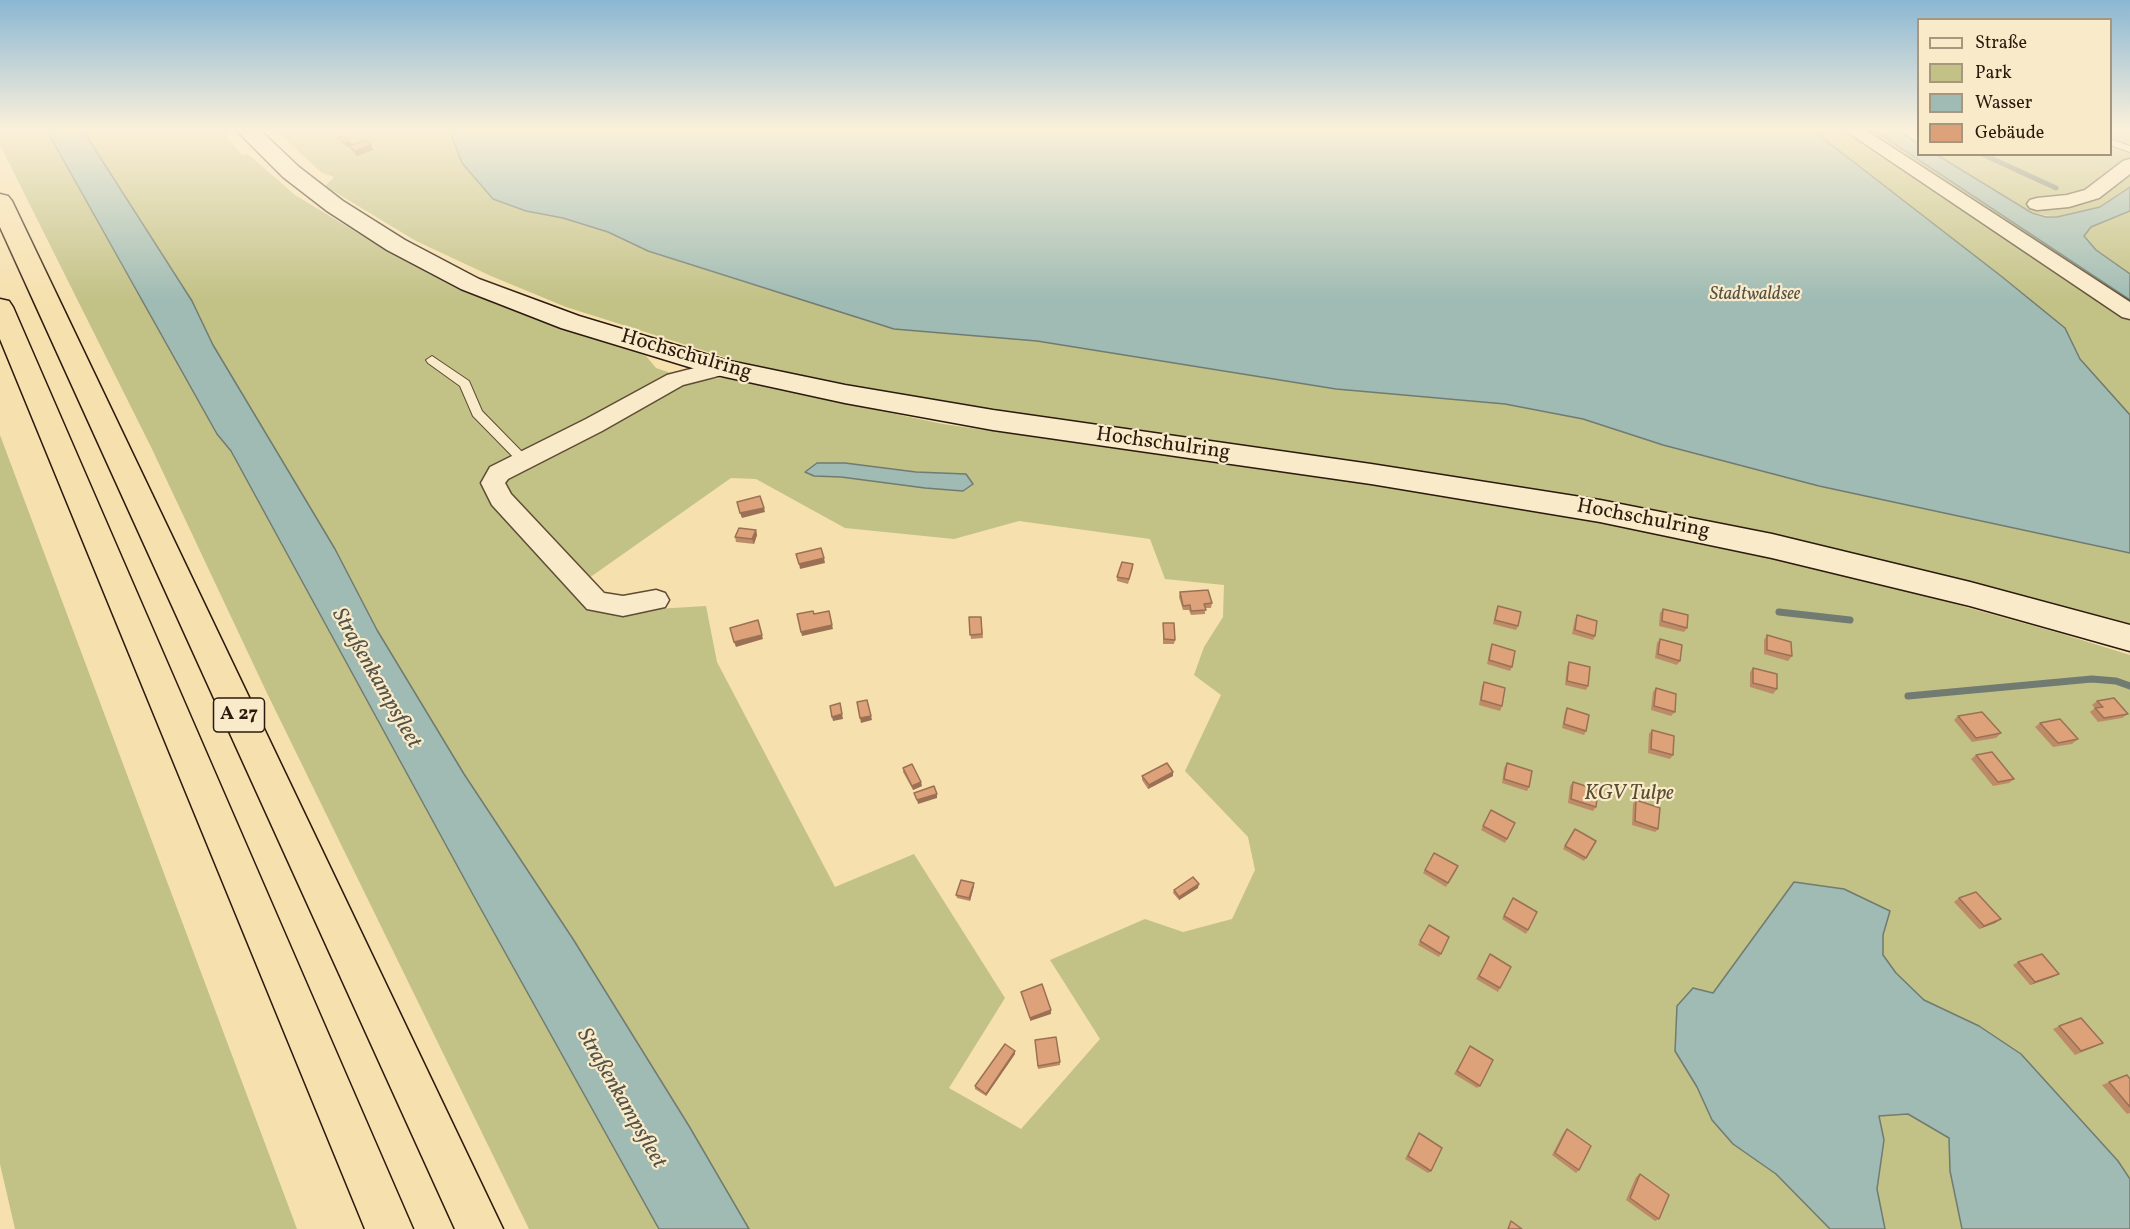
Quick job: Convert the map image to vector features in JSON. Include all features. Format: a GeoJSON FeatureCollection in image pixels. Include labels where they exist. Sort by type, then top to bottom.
{"type":"FeatureCollection","features":[{"type":"Feature","properties":{"kind":"highway","name":"A 27"},"geometry":{"type":"LineString","coordinates":[[0,201],[479,1229]]}},
{"type":"Feature","properties":{"kind":"highway","name":"A 27"},"geometry":{"type":"LineString","coordinates":[[0,307],[390,1229]]}},
{"type":"Feature","properties":{"kind":"street","name":"Hochschulring"},"geometry":{"type":"LineString","coordinates":[[310,186],[335,206],[396,245],[461,280],[570,322],[672,366],[722,368],[845,394],[993,420],[1371,474],[1600,511],[1794,551],[1970,594],[2130,638]]}},
{"type":"Feature","properties":{"kind":"street"},"geometry":{"type":"LineString","coordinates":[[1939,186],[2130,312]]}},
{"type":"Feature","properties":{"kind":"street"},"geometry":{"type":"LineString","coordinates":[[2037,204],[2068,201],[2092,194],[2102,186]]}},
{"type":"Feature","properties":{"kind":"street"},"geometry":{"type":"LineString","coordinates":[[656,600],[623,606],[596,602],[501,499],[493,483],[499,473],[594,425],[672,366]]}},
{"type":"Feature","properties":{"kind":"lane"},"geometry":{"type":"LineString","coordinates":[[432,360],[465,384],[477,413],[524,461]]}},
{"type":"Feature","properties":{"kind":"green space"},"geometry":{"type":"Polygon","coordinates":[[[21,186],[78,186],[217,434],[231,451],[477,902],[659,1229],[529,1229],[266,691],[152,449],[21,186]]]}},
{"type":"Feature","properties":{"kind":"green space","name":"KGV Tulpe"},"geometry":{"type":"Polygon","coordinates":[[[119,186],[285,186],[295,195],[376,244],[495,304],[646,356],[656,368],[691,380],[724,378],[943,424],[1449,495],[1582,519],[1865,579],[2130,655],[2130,1229],[749,1229],[689,1126],[573,939],[464,774],[377,630],[335,549],[213,345],[192,301],[119,186]],[[805,472],[814,476],[841,477],[925,488],[966,474],[805,472]],[[731,478],[589,578],[602,596],[639,610],[706,606],[717,662],[835,887],[914,854],[1005,998],[949,1088],[1021,1129],[1100,1039],[1050,960],[1145,919],[1183,932],[1232,919],[1255,870],[1248,837],[1185,771],[1221,695],[1194,675],[1204,647],[1223,617],[1224,585],[1165,579],[1150,539],[1019,521],[954,539],[845,528],[756,479],[731,478]]]}},
{"type":"Feature","properties":{"kind":"green space"},"geometry":{"type":"Polygon","coordinates":[[[326,186],[493,186],[526,211],[563,218],[608,232],[648,251],[894,329],[1037,341],[1336,389],[1505,404],[1583,419],[1663,445],[1819,486],[2130,553],[2130,626],[1599,502],[1468,479],[1093,427],[831,383],[737,361],[566,307],[491,276],[416,241],[326,186]]]}},
{"type":"Feature","properties":{"kind":"green space"},"geometry":{"type":"Polygon","coordinates":[[[1885,186],[1959,186],[2130,300],[2130,415],[2080,359],[2065,328],[1885,186]]]}},
{"type":"Feature","properties":{"kind":"green space"},"geometry":{"type":"Polygon","coordinates":[[[1988,186],[2130,186],[2100,207],[2057,217],[2032,213],[1988,186]]]}},
{"type":"Feature","properties":{"kind":"green space"},"geometry":{"type":"Polygon","coordinates":[[[2130,211],[2130,274],[2096,250],[2084,236],[2091,227],[2130,211]]]}},
{"type":"Feature","properties":{"kind":"green space"},"geometry":{"type":"Polygon","coordinates":[[[0,435],[297,1229],[15,1229],[0,1164],[0,435]]]}},
{"type":"Feature","properties":{"kind":"water","name":"Straßenkampsfleet"},"geometry":{"type":"Polygon","coordinates":[[[78,186],[119,186],[192,301],[213,345],[335,549],[377,630],[464,774],[573,939],[689,1126],[749,1229],[659,1229],[477,902],[231,451],[217,434],[78,186]]]}},
{"type":"Feature","properties":{"kind":"water","name":"Stadtwaldsee"},"geometry":{"type":"Polygon","coordinates":[[[482,186],[1885,186],[2065,328],[2080,359],[2130,415],[2130,553],[1819,486],[1663,445],[1583,419],[1505,404],[1336,389],[1037,341],[894,329],[648,251],[608,232],[563,218],[526,211],[493,199],[482,186]]]}},
{"type":"Feature","properties":{"kind":"water"},"geometry":{"type":"Polygon","coordinates":[[[1959,186],[1988,186],[2032,213],[2046,217],[2057,217],[2100,207],[2130,187],[2130,211],[2091,227],[2084,236],[2096,250],[2130,274],[2130,300],[1959,186]]]}},
{"type":"Feature","properties":{"kind":"water"},"geometry":{"type":"Polygon","coordinates":[[[817,463],[845,463],[916,472],[966,474],[973,484],[963,491],[814,476],[805,472],[817,463]]]}},
{"type":"Feature","properties":{"kind":"water"},"geometry":{"type":"Polygon","coordinates":[[[1794,882],[1844,889],[1890,911],[1883,935],[1883,955],[1896,973],[1924,1000],[1979,1026],[2021,1054],[2118,1161],[2130,1179],[2130,1229],[1962,1229],[1950,1171],[1949,1138],[1908,1114],[1879,1116],[1884,1140],[1877,1189],[1885,1229],[1830,1229],[1776,1174],[1733,1144],[1712,1120],[1697,1087],[1675,1051],[1677,1006],[1693,988],[1713,993],[1794,882]]]}},
{"type":"Feature","properties":{"kind":"building"},"geometry":{"type":"Polygon","coordinates":[[[760,496],[764,508],[740,513],[737,502],[760,496]]]}},
{"type":"Feature","properties":{"kind":"building"},"geometry":{"type":"Polygon","coordinates":[[[739,528],[756,530],[752,539],[735,537],[739,528]]]}},
{"type":"Feature","properties":{"kind":"building"},"geometry":{"type":"Polygon","coordinates":[[[821,548],[824,558],[799,564],[796,554],[821,548]]]}},
{"type":"Feature","properties":{"kind":"building"},"geometry":{"type":"Polygon","coordinates":[[[1122,562],[1133,564],[1129,579],[1117,577],[1122,562]]]}},
{"type":"Feature","properties":{"kind":"building"},"geometry":{"type":"Polygon","coordinates":[[[1208,590],[1212,603],[1204,604],[1206,610],[1191,611],[1190,605],[1183,606],[1180,592],[1208,590]]]}},
{"type":"Feature","properties":{"kind":"building"},"geometry":{"type":"Polygon","coordinates":[[[1498,606],[1521,612],[1518,626],[1495,620],[1498,606]]]}},
{"type":"Feature","properties":{"kind":"building"},"geometry":{"type":"Polygon","coordinates":[[[1663,609],[1688,615],[1687,628],[1662,621],[1663,609]]]}},
{"type":"Feature","properties":{"kind":"building"},"geometry":{"type":"Polygon","coordinates":[[[813,611],[814,614],[829,611],[832,625],[801,632],[797,614],[813,611]]]}},
{"type":"Feature","properties":{"kind":"building"},"geometry":{"type":"Polygon","coordinates":[[[1577,615],[1597,621],[1595,636],[1575,630],[1577,615]]]}},
{"type":"Feature","properties":{"kind":"building"},"geometry":{"type":"Polygon","coordinates":[[[969,617],[981,617],[982,634],[970,635],[969,617]]]}},
{"type":"Feature","properties":{"kind":"building"},"geometry":{"type":"Polygon","coordinates":[[[758,620],[762,635],[734,642],[730,628],[758,620]]]}},
{"type":"Feature","properties":{"kind":"building"},"geometry":{"type":"Polygon","coordinates":[[[1163,623],[1174,623],[1175,640],[1164,639],[1163,623]]]}},
{"type":"Feature","properties":{"kind":"building"},"geometry":{"type":"Polygon","coordinates":[[[1767,635],[1791,642],[1792,656],[1767,650],[1767,635]]]}},
{"type":"Feature","properties":{"kind":"building"},"geometry":{"type":"Polygon","coordinates":[[[1660,639],[1682,645],[1680,661],[1658,654],[1660,639]]]}},
{"type":"Feature","properties":{"kind":"building"},"geometry":{"type":"Polygon","coordinates":[[[1492,644],[1515,651],[1512,667],[1489,660],[1492,644]]]}},
{"type":"Feature","properties":{"kind":"building"},"geometry":{"type":"Polygon","coordinates":[[[1569,662],[1590,667],[1588,686],[1567,681],[1569,662]]]}},
{"type":"Feature","properties":{"kind":"building"},"geometry":{"type":"Polygon","coordinates":[[[1753,668],[1777,674],[1777,689],[1753,683],[1753,668]]]}},
{"type":"Feature","properties":{"kind":"building"},"geometry":{"type":"Polygon","coordinates":[[[1484,682],[1505,688],[1502,706],[1481,700],[1484,682]]]}},
{"type":"Feature","properties":{"kind":"building"},"geometry":{"type":"Polygon","coordinates":[[[1656,688],[1676,694],[1675,712],[1654,706],[1656,688]]]}},
{"type":"Feature","properties":{"kind":"building"},"geometry":{"type":"Polygon","coordinates":[[[2114,698],[2128,714],[2104,718],[2095,708],[2103,707],[2097,701],[2114,698]]]}},
{"type":"Feature","properties":{"kind":"building"},"geometry":{"type":"Polygon","coordinates":[[[867,700],[871,716],[860,718],[857,702],[867,700]]]}},
{"type":"Feature","properties":{"kind":"building"},"geometry":{"type":"Polygon","coordinates":[[[840,703],[842,714],[832,717],[830,706],[840,703]]]}},
{"type":"Feature","properties":{"kind":"building"},"geometry":{"type":"Polygon","coordinates":[[[1567,708],[1589,715],[1586,731],[1564,724],[1567,708]]]}},
{"type":"Feature","properties":{"kind":"building"},"geometry":{"type":"Polygon","coordinates":[[[1982,712],[2001,733],[1976,738],[1958,716],[1982,712]]]}},
{"type":"Feature","properties":{"kind":"building"},"geometry":{"type":"Polygon","coordinates":[[[2060,719],[2078,739],[2058,743],[2040,723],[2060,719]]]}},
{"type":"Feature","properties":{"kind":"building"},"geometry":{"type":"Polygon","coordinates":[[[1652,730],[1674,736],[1673,755],[1651,749],[1652,730]]]}},
{"type":"Feature","properties":{"kind":"building"},"geometry":{"type":"Polygon","coordinates":[[[1992,752],[2014,779],[1998,782],[1976,755],[1992,752]]]}},
{"type":"Feature","properties":{"kind":"building"},"geometry":{"type":"Polygon","coordinates":[[[1167,763],[1173,772],[1149,785],[1142,776],[1167,763]]]}},
{"type":"Feature","properties":{"kind":"building"},"geometry":{"type":"Polygon","coordinates":[[[1507,763],[1532,771],[1529,787],[1504,779],[1507,763]]]}},
{"type":"Feature","properties":{"kind":"building"},"geometry":{"type":"Polygon","coordinates":[[[912,764],[921,782],[912,786],[903,768],[912,764]]]}},
{"type":"Feature","properties":{"kind":"building"},"geometry":{"type":"Polygon","coordinates":[[[1573,782],[1598,790],[1596,807],[1571,799],[1573,782]]]}},
{"type":"Feature","properties":{"kind":"building"},"geometry":{"type":"Polygon","coordinates":[[[934,786],[937,794],[917,800],[914,793],[934,786]]]}},
{"type":"Feature","properties":{"kind":"building"},"geometry":{"type":"Polygon","coordinates":[[[1636,800],[1660,808],[1658,829],[1635,821],[1636,800]]]}},
{"type":"Feature","properties":{"kind":"building"},"geometry":{"type":"Polygon","coordinates":[[[1491,810],[1515,823],[1507,839],[1483,826],[1491,810]]]}},
{"type":"Feature","properties":{"kind":"building"},"geometry":{"type":"Polygon","coordinates":[[[1575,829],[1596,841],[1586,858],[1565,846],[1575,829]]]}},
{"type":"Feature","properties":{"kind":"building"},"geometry":{"type":"Polygon","coordinates":[[[1434,853],[1458,866],[1448,883],[1425,870],[1434,853]]]}},
{"type":"Feature","properties":{"kind":"building"},"geometry":{"type":"Polygon","coordinates":[[[1193,877],[1199,884],[1179,897],[1174,890],[1193,877]]]}},
{"type":"Feature","properties":{"kind":"building"},"geometry":{"type":"Polygon","coordinates":[[[961,880],[974,883],[969,898],[956,895],[961,880]]]}},
{"type":"Feature","properties":{"kind":"building"},"geometry":{"type":"Polygon","coordinates":[[[1976,892],[2001,919],[1984,926],[1959,898],[1976,892]]]}},
{"type":"Feature","properties":{"kind":"building"},"geometry":{"type":"Polygon","coordinates":[[[1513,898],[1537,912],[1528,930],[1504,916],[1513,898]]]}},
{"type":"Feature","properties":{"kind":"building"},"geometry":{"type":"Polygon","coordinates":[[[1429,925],[1449,937],[1441,954],[1420,941],[1429,925]]]}},
{"type":"Feature","properties":{"kind":"building"},"geometry":{"type":"Polygon","coordinates":[[[1490,954],[1511,967],[1500,988],[1479,976],[1490,954]]]}},
{"type":"Feature","properties":{"kind":"building"},"geometry":{"type":"Polygon","coordinates":[[[2042,954],[2059,974],[2035,982],[2018,962],[2042,954]]]}},
{"type":"Feature","properties":{"kind":"building"},"geometry":{"type":"Polygon","coordinates":[[[1042,984],[1051,1010],[1030,1018],[1021,992],[1042,984]]]}},
{"type":"Feature","properties":{"kind":"building"},"geometry":{"type":"Polygon","coordinates":[[[2081,1018],[2103,1043],[2081,1051],[2059,1026],[2081,1018]]]}},
{"type":"Feature","properties":{"kind":"building"},"geometry":{"type":"Polygon","coordinates":[[[1056,1037],[1060,1062],[1038,1066],[1035,1040],[1056,1037]]]}},
{"type":"Feature","properties":{"kind":"building"},"geometry":{"type":"Polygon","coordinates":[[[1005,1044],[1015,1051],[986,1094],[975,1086],[1005,1044]]]}},
{"type":"Feature","properties":{"kind":"building"},"geometry":{"type":"Polygon","coordinates":[[[1470,1046],[1493,1060],[1480,1086],[1457,1071],[1470,1046]]]}},
{"type":"Feature","properties":{"kind":"building"},"geometry":{"type":"Polygon","coordinates":[[[2127,1075],[2130,1079],[2130,1107],[2109,1082],[2127,1075]]]}},
{"type":"Feature","properties":{"kind":"building"},"geometry":{"type":"Polygon","coordinates":[[[1567,1129],[1591,1146],[1579,1170],[1555,1153],[1567,1129]]]}},
{"type":"Feature","properties":{"kind":"building"},"geometry":{"type":"Polygon","coordinates":[[[1419,1133],[1442,1148],[1431,1171],[1408,1156],[1419,1133]]]}},
{"type":"Feature","properties":{"kind":"building"},"geometry":{"type":"Polygon","coordinates":[[[1640,1174],[1669,1195],[1659,1219],[1630,1198],[1640,1174]]]}},
{"type":"Feature","properties":{"kind":"building"},"geometry":{"type":"Polygon","coordinates":[[[1511,1221],[1522,1229],[1508,1229],[1511,1221]]]}},
{"type":"Feature","properties":{"kind":"waterway"},"geometry":{"type":"LineString","coordinates":[[1779,612],[1850,620]]}},
{"type":"Feature","properties":{"kind":"waterway"},"geometry":{"type":"LineString","coordinates":[[1908,696],[2092,679],[2116,681],[2130,686]]}}]}
